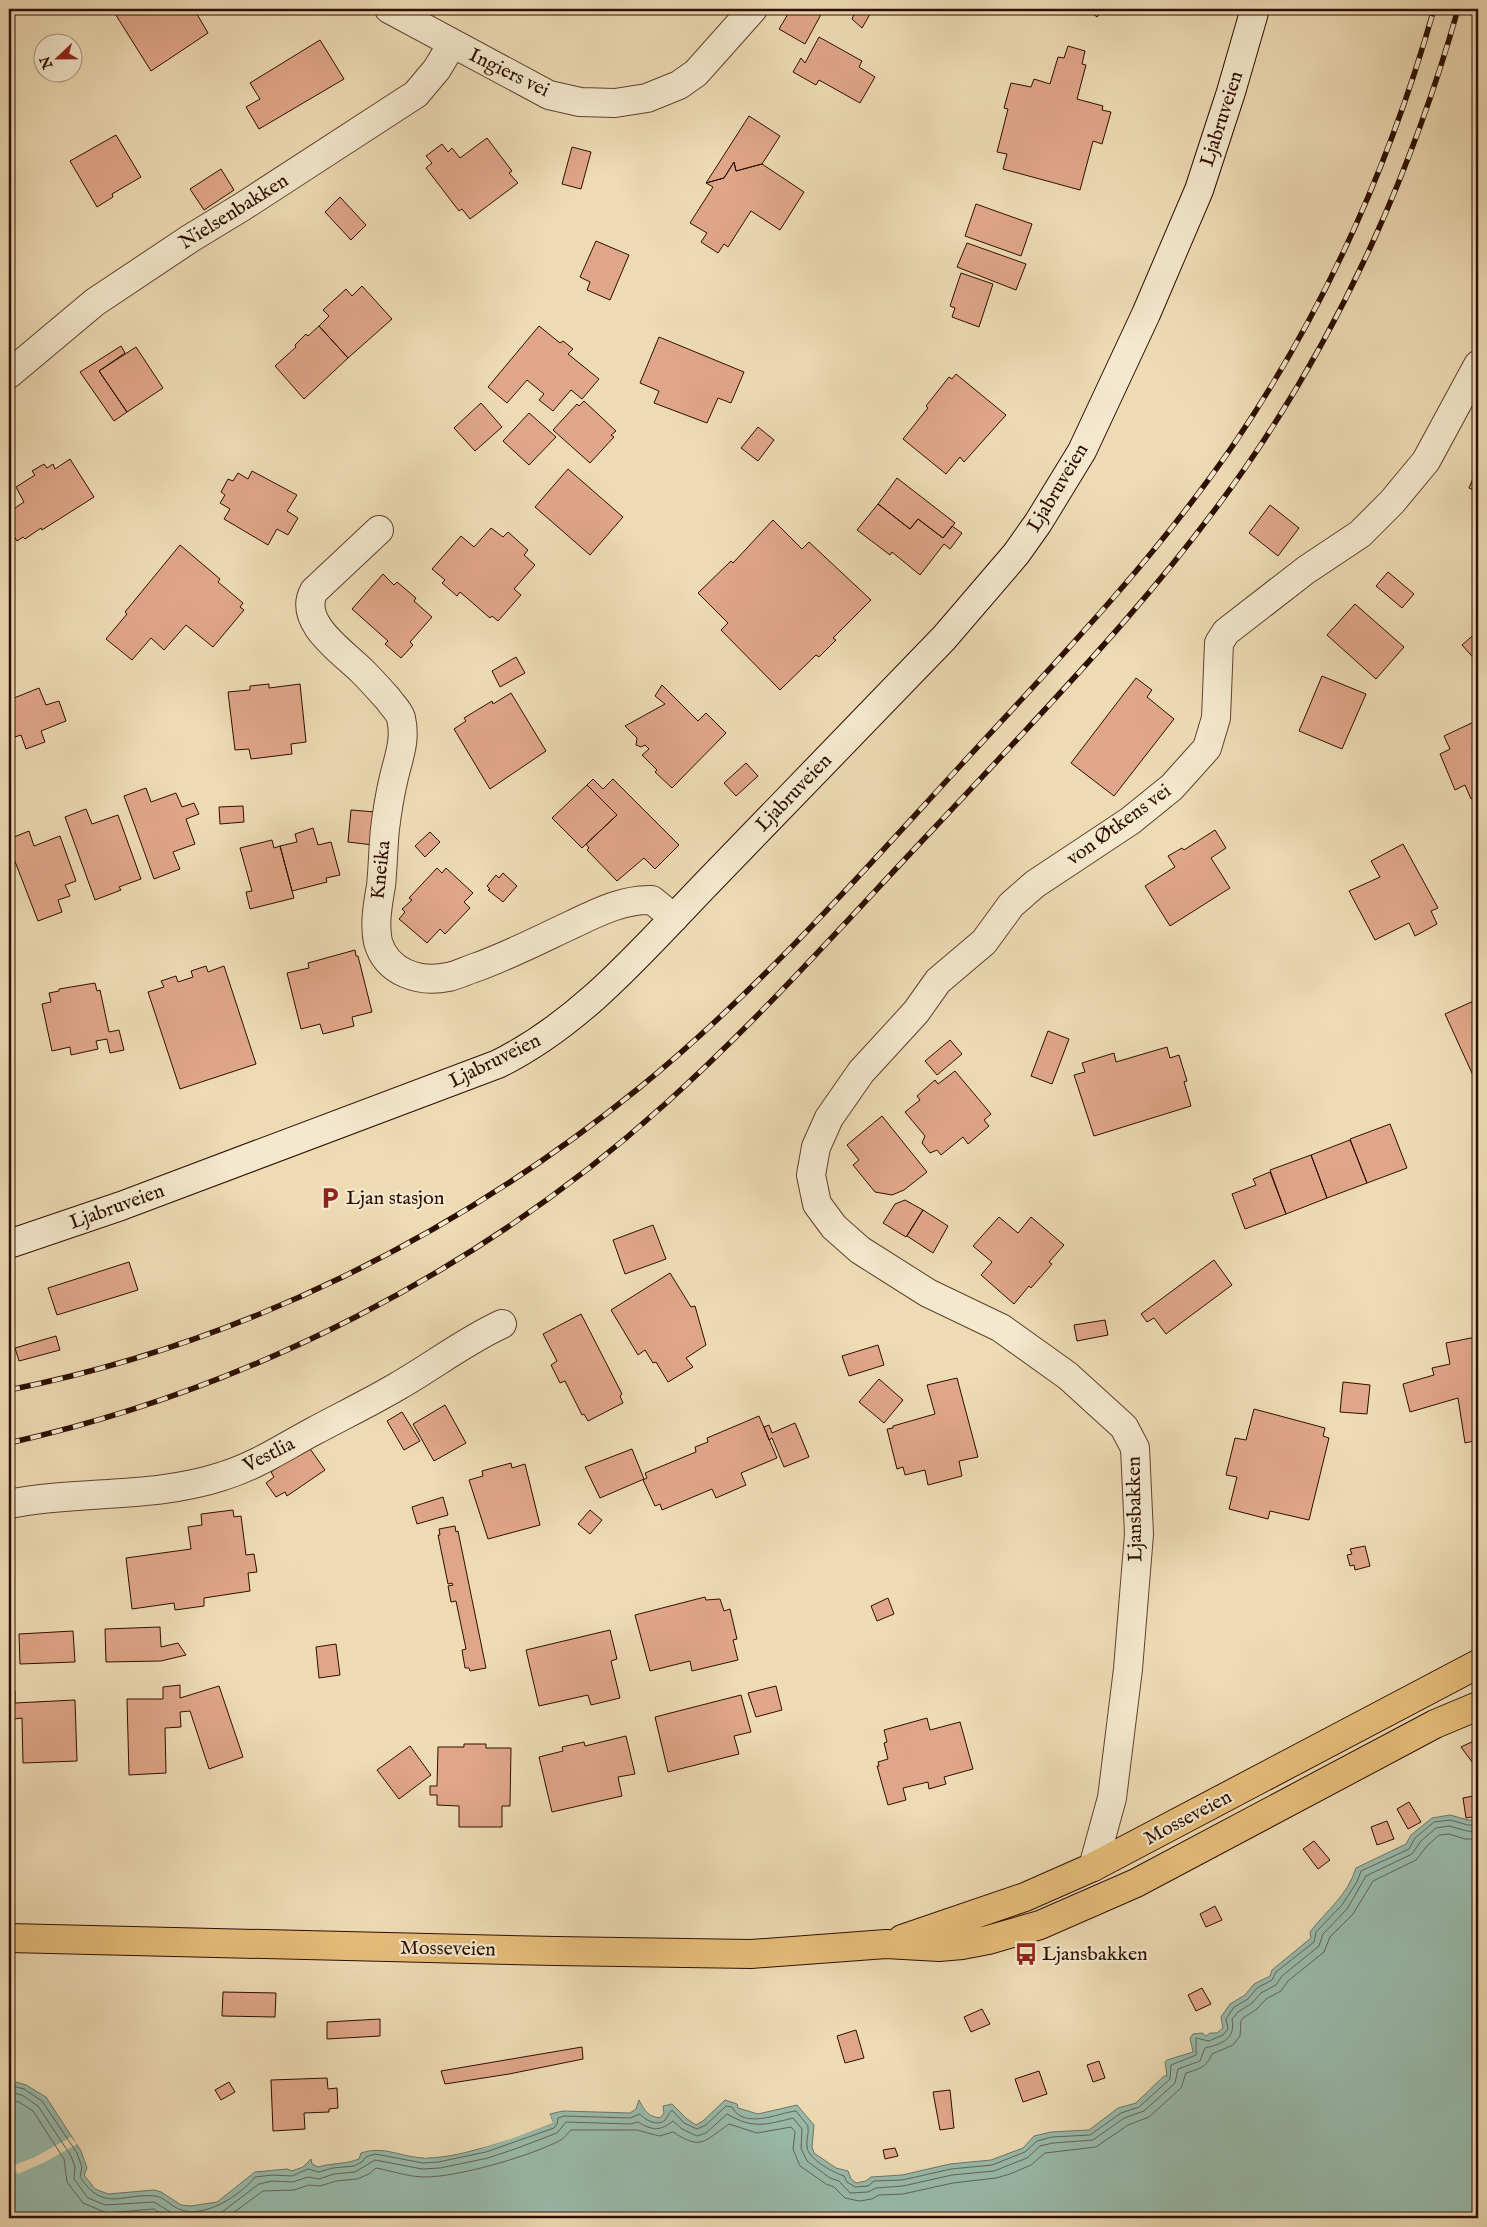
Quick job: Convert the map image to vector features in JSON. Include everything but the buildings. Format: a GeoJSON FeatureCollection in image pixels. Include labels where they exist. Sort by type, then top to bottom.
{"type":"FeatureCollection","features":[{"type":"Feature","properties":{"kind":"highway","name":"Mosseveien"},"geometry":{"type":"LineString","coordinates":[[886,1944],[1025,1897],[1093,1867],[1478,1664]]}},
{"type":"Feature","properties":{"kind":"highway","name":"Mosseveien"},"geometry":{"type":"LineString","coordinates":[[9,1938],[731,1954],[886,1944],[939,1947],[962,1945],[988,1940],[1040,1925],[1136,1883],[1426,1728],[1478,1706]]}},
{"type":"Feature","properties":{"kind":"street","name":"Ingiers vei"},"geometry":{"type":"LineString","coordinates":[[389,9],[549,94],[580,102],[615,103],[659,94],[679,85],[696,73],[753,9]]}},
{"type":"Feature","properties":{"kind":"street","name":"Ljabruveien"},"geometry":{"type":"LineString","coordinates":[[9,1244],[139,1199],[498,1064],[532,1047],[566,1022],[613,980],[949,632],[1001,573],[1038,523],[1082,451],[1183,230],[1217,136],[1255,9]]}},
{"type":"Feature","properties":{"kind":"street","name":"Nielsenbakken"},"geometry":{"type":"LineString","coordinates":[[9,374],[95,302],[191,238],[416,94],[437,69],[452,44]]}},
{"type":"Feature","properties":{"kind":"street","name":"von Øtkens vei"},"geometry":{"type":"LineString","coordinates":[[814,1190],[811,1175],[816,1147],[829,1118],[861,1072],[916,1012],[938,981],[984,942],[1011,905],[1035,884],[1137,816],[1172,787],[1207,748],[1216,718],[1219,643],[1226,632],[1306,570],[1360,534],[1392,502],[1426,462],[1478,364]]}},
{"type":"Feature","properties":{"kind":"street","name":"Kneika"},"geometry":{"type":"LineString","coordinates":[[379,530],[314,590],[310,608],[316,624],[328,640],[376,685],[400,715],[404,732],[385,830],[381,885],[377,907],[378,940],[383,955],[396,968],[409,976],[428,979],[449,977],[502,958],[603,910],[632,901],[652,900],[674,918]]}},
{"type":"Feature","properties":{"kind":"street","name":"Ljansbakken"},"geometry":{"type":"LineString","coordinates":[[814,1190],[817,1204],[834,1227],[860,1250],[928,1293],[1002,1328],[1068,1376],[1124,1427],[1134,1448],[1139,1534],[1128,1669],[1112,1798],[1093,1867]]}},
{"type":"Feature","properties":{"kind":"street","name":"Vestlia"},"geometry":{"type":"LineString","coordinates":[[9,1504],[30,1500],[197,1484],[225,1476],[252,1466],[391,1390],[475,1337],[502,1324]]}},
{"type":"Feature","properties":{"kind":"water"},"geometry":{"type":"Polygon","coordinates":[[[1450,1815],[1468,1820],[1478,1820],[1478,2218],[9,2218],[9,2080],[26,2085],[46,2097],[81,2151],[87,2168],[84,2175],[95,2189],[108,2194],[154,2190],[161,2192],[181,2205],[191,2206],[217,2202],[255,2172],[287,2169],[292,2171],[303,2167],[311,2159],[312,2164],[318,2167],[350,2162],[359,2159],[361,2153],[378,2150],[426,2158],[457,2154],[490,2145],[553,2123],[550,2114],[563,2111],[630,2113],[636,2109],[639,2100],[647,2112],[652,2116],[660,2118],[664,2113],[663,2106],[672,2104],[696,2125],[703,2121],[725,2100],[737,2104],[738,2108],[758,2114],[797,2105],[814,2125],[812,2147],[814,2153],[836,2168],[848,2171],[851,2179],[856,2183],[866,2181],[871,2177],[902,2175],[950,2164],[991,2160],[1023,2148],[1034,2136],[1051,2132],[1089,2130],[1118,2108],[1136,2103],[1164,2076],[1167,2076],[1165,2062],[1167,2060],[1193,2052],[1190,2038],[1193,2034],[1202,2033],[1206,2036],[1210,2033],[1217,2033],[1223,2028],[1221,2017],[1230,2004],[1245,1995],[1254,1984],[1270,1976],[1272,1970],[1311,1938],[1310,1932],[1348,1886],[1356,1868],[1406,1844],[1411,1835],[1432,1818],[1450,1815]]]}},
{"type":"Feature","properties":{"kind":"pier"},"geometry":{"type":"Polygon","coordinates":[[[549,2112],[553,2123],[511,2139],[485,2147],[424,2158],[424,2155],[484,2145],[510,2136],[550,2121],[549,2112]]]}},
{"type":"Feature","properties":{"kind":"pier"},"geometry":{"type":"Polygon","coordinates":[[[71,2137],[77,2144],[45,2162],[18,2174],[16,2171],[9,2177],[9,2168],[11,2166],[33,2158],[71,2137]]]}},
{"type":"Feature","properties":{"kind":"railway"},"geometry":{"type":"LineString","coordinates":[[9,1390],[95,1370],[179,1344],[262,1313],[342,1277],[420,1236],[496,1191],[569,1142],[639,1088],[725,1013],[845,891],[1104,608],[1173,526],[1236,441],[1298,339],[1352,232],[1376,178],[1397,122],[1417,66],[1434,9]]}},
{"type":"Feature","properties":{"kind":"railway"},"geometry":{"type":"LineString","coordinates":[[9,1443],[99,1420],[187,1391],[273,1356],[358,1316],[439,1271],[518,1220],[593,1165],[664,1105],[735,1038],[837,932],[1063,690],[1145,598],[1221,502],[1289,401],[1348,294],[1374,239],[1421,125],[1458,9]]}},
{"type":"Feature","properties":{"kind":"place","name":"Ljan stasjon"},"geometry":{"type":"Point","coordinates":[330,1198]}},
{"type":"Feature","properties":{"kind":"place","name":"Ljansbakken"},"geometry":{"type":"Point","coordinates":[1026,1954]}}]}
